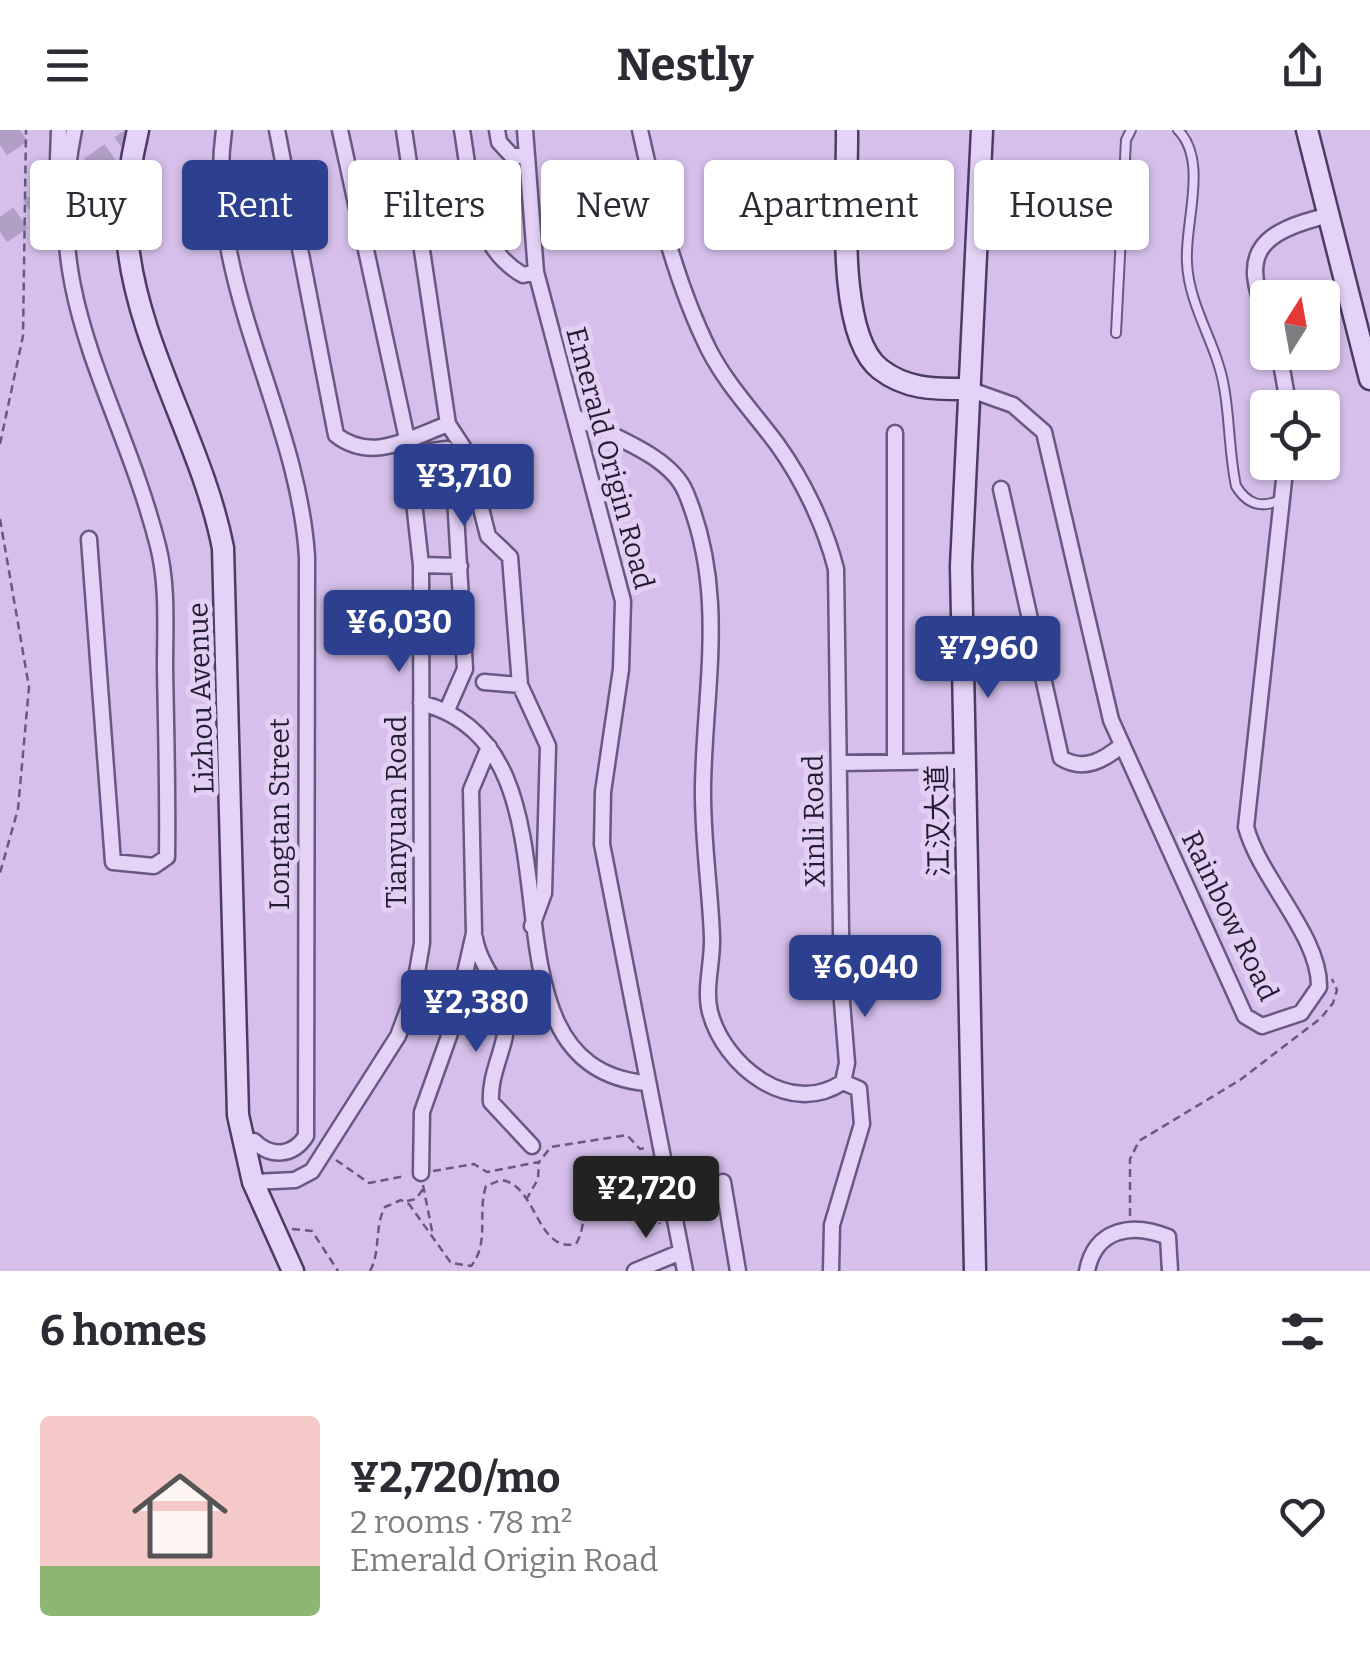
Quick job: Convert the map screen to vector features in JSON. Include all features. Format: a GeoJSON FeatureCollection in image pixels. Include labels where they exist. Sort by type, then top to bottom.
{"type":"FeatureCollection","features":[{"type":"Feature","properties":{"kind":"main road","name":"Lizhou Avenue"},"geometry":{"type":"LineString","coordinates":[[138,130],[128,182],[128,243],[133,274],[212,496],[223,548],[236,1082],[243,1143],[273,1232],[292,1271]]}},
{"type":"Feature","properties":{"kind":"main road"},"geometry":{"type":"LineString","coordinates":[[847,130],[850,298],[866,354],[879,368],[907,384],[968,389]]}},
{"type":"Feature","properties":{"kind":"main road","name":"江汉大道"},"geometry":{"type":"LineString","coordinates":[[975,1271],[961,566],[982,130]]}},
{"type":"Feature","properties":{"kind":"main road"},"geometry":{"type":"LineString","coordinates":[[1306,130],[1370,379]]}},
{"type":"Feature","properties":{"kind":"street"},"geometry":{"type":"LineString","coordinates":[[57,160],[59,130]]}},
{"type":"Feature","properties":{"kind":"street"},"geometry":{"type":"LineString","coordinates":[[68,160],[74,130]]}},
{"type":"Feature","properties":{"kind":"street","name":"Longtan Street"},"geometry":{"type":"LineString","coordinates":[[224,130],[220,157],[231,272],[293,466],[304,517],[306,556],[302,1018],[307,1124],[300,1144],[290,1151],[264,1151],[254,1141],[243,1143]]}},
{"type":"Feature","properties":{"kind":"street"},"geometry":{"type":"LineString","coordinates":[[278,130],[336,435],[352,447],[372,451],[408,447],[447,449],[453,462],[465,670],[446,710]]}},
{"type":"Feature","properties":{"kind":"street","name":"Tianyuan Road"},"geometry":{"type":"LineString","coordinates":[[254,1182],[295,1180],[312,1172],[398,1036],[419,971],[420,565],[408,447],[340,130]]}},
{"type":"Feature","properties":{"kind":"street"},"geometry":{"type":"LineString","coordinates":[[404,130],[448,424],[467,453],[488,536],[510,558],[520,685],[548,746],[544,893],[532,926]]}},
{"type":"Feature","properties":{"kind":"street"},"geometry":{"type":"LineString","coordinates":[[462,130],[478,220],[500,262],[523,275],[536,272]]}},
{"type":"Feature","properties":{"kind":"street"},"geometry":{"type":"LineString","coordinates":[[497,130],[499,142],[512,156],[525,156]]}},
{"type":"Feature","properties":{"kind":"street","name":"Emerald Origin Road"},"geometry":{"type":"LineString","coordinates":[[526,130],[536,272],[624,601],[621,668],[603,792],[602,844],[657,1145],[685,1271]]}},
{"type":"Feature","properties":{"kind":"street","name":"Xinli Road"},"geometry":{"type":"LineString","coordinates":[[640,130],[693,313],[710,352],[779,446],[828,536],[836,569],[847,1063],[843,1082]]}},
{"type":"Feature","properties":{"kind":"street"},"geometry":{"type":"LineString","coordinates":[[1253,280],[1256,255],[1270,236],[1326,216]]}},
{"type":"Feature","properties":{"kind":"street"},"geometry":{"type":"LineString","coordinates":[[67,250],[80,326],[150,520],[163,571],[167,857],[154,866],[113,862],[89,539]]}},
{"type":"Feature","properties":{"kind":"street","name":"Rainbow Road"},"geometry":{"type":"LineString","coordinates":[[968,389],[1013,405],[1044,432],[1111,720],[1245,1016],[1262,1026],[1275,1025],[1301,1013],[1319,988],[1319,970],[1252,850],[1246,826],[1285,480]]}},
{"type":"Feature","properties":{"kind":"street"},"geometry":{"type":"LineString","coordinates":[[576,417],[672,471],[686,492],[710,582],[712,650],[703,802],[712,942],[708,1000],[715,1027],[742,1066],[775,1090],[815,1092],[843,1082],[858,1089],[863,1103],[862,1124],[832,1225],[831,1271]]}},
{"type":"Feature","properties":{"kind":"street"},"geometry":{"type":"LineString","coordinates":[[408,447],[448,424]]}},
{"type":"Feature","properties":{"kind":"street"},"geometry":{"type":"LineString","coordinates":[[895,433],[896,762]]}},
{"type":"Feature","properties":{"kind":"street"},"geometry":{"type":"LineString","coordinates":[[1000,489],[1061,758],[1082,765],[1096,763],[1122,746]]}},
{"type":"Feature","properties":{"kind":"street"},"geometry":{"type":"LineString","coordinates":[[420,565],[460,566]]}},
{"type":"Feature","properties":{"kind":"street"},"geometry":{"type":"LineString","coordinates":[[484,682],[520,685]]}},
{"type":"Feature","properties":{"kind":"street"},"geometry":{"type":"LineString","coordinates":[[421,704],[446,710],[489,747],[508,774],[527,860],[532,926],[554,1011],[572,1049],[596,1070],[619,1080],[646,1082]]}},
{"type":"Feature","properties":{"kind":"street"},"geometry":{"type":"LineString","coordinates":[[422,1180],[422,1112],[454,1022],[474,933],[476,892],[469,813],[471,790],[489,747]]}},
{"type":"Feature","properties":{"kind":"street"},"geometry":{"type":"LineString","coordinates":[[839,763],[964,761]]}},
{"type":"Feature","properties":{"kind":"street"},"geometry":{"type":"LineString","coordinates":[[474,933],[477,952],[507,1012],[490,1084],[491,1102],[532,1146]]}},
{"type":"Feature","properties":{"kind":"street"},"geometry":{"type":"LineString","coordinates":[[723,1182],[738,1271]]}},
{"type":"Feature","properties":{"kind":"street"},"geometry":{"type":"LineString","coordinates":[[1087,1271],[1090,1252],[1100,1241],[1129,1228],[1168,1237],[1170,1271]]}},
{"type":"Feature","properties":{"kind":"street"},"geometry":{"type":"LineString","coordinates":[[634,1271],[681,1252]]}},
{"type":"Feature","properties":{"kind":"lane"},"geometry":{"type":"LineString","coordinates":[[1116,333],[1126,140],[1131,130]]}},
{"type":"Feature","properties":{"kind":"lane"},"geometry":{"type":"LineString","coordinates":[[1178,130],[1189,141],[1192,165],[1186,261],[1191,297],[1207,327],[1224,385],[1236,486],[1243,498],[1255,504],[1267,506],[1284,498]]}},
{"type":"Feature","properties":{"kind":"path"},"geometry":{"type":"LineString","coordinates":[[0,444],[23,336],[26,130]]}},
{"type":"Feature","properties":{"kind":"path"},"geometry":{"type":"LineString","coordinates":[[0,519],[29,687],[18,809],[0,873]]}},
{"type":"Feature","properties":{"kind":"path"},"geometry":{"type":"LineString","coordinates":[[1129,1228],[1130,1158],[1139,1142],[1240,1080],[1321,1018],[1337,990],[1332,977],[1319,970]]}},
{"type":"Feature","properties":{"kind":"path"},"geometry":{"type":"LineString","coordinates":[[324,1152],[369,1183],[422,1180],[474,1164],[488,1172],[539,1162],[552,1146],[627,1135],[640,1149],[657,1145]]}},
{"type":"Feature","properties":{"kind":"path"},"geometry":{"type":"LineString","coordinates":[[526,1200],[538,1179],[539,1162],[532,1146]]}},
{"type":"Feature","properties":{"kind":"path"},"geometry":{"type":"LineString","coordinates":[[401,1200],[409,1204],[451,1264],[471,1266],[482,1246],[480,1204],[486,1186],[510,1181],[550,1237],[559,1244],[576,1244],[582,1235],[588,1173],[595,1160],[602,1158],[624,1172],[657,1221],[676,1228]]}},
{"type":"Feature","properties":{"kind":"path"},"geometry":{"type":"LineString","coordinates":[[370,1271],[384,1206],[416,1199],[422,1180]]}},
{"type":"Feature","properties":{"kind":"path"},"geometry":{"type":"LineString","coordinates":[[422,1180],[434,1240]]}},
{"type":"Feature","properties":{"kind":"path"},"geometry":{"type":"LineString","coordinates":[[273,1232],[305,1228],[312,1231],[338,1271]]}},
{"type":"Feature","properties":{"kind":"tunnel"},"geometry":{"type":"LineString","coordinates":[[0,145],[22,130]]}},
{"type":"Feature","properties":{"kind":"tunnel"},"geometry":{"type":"LineString","coordinates":[[0,232],[147,130]]}}]}
